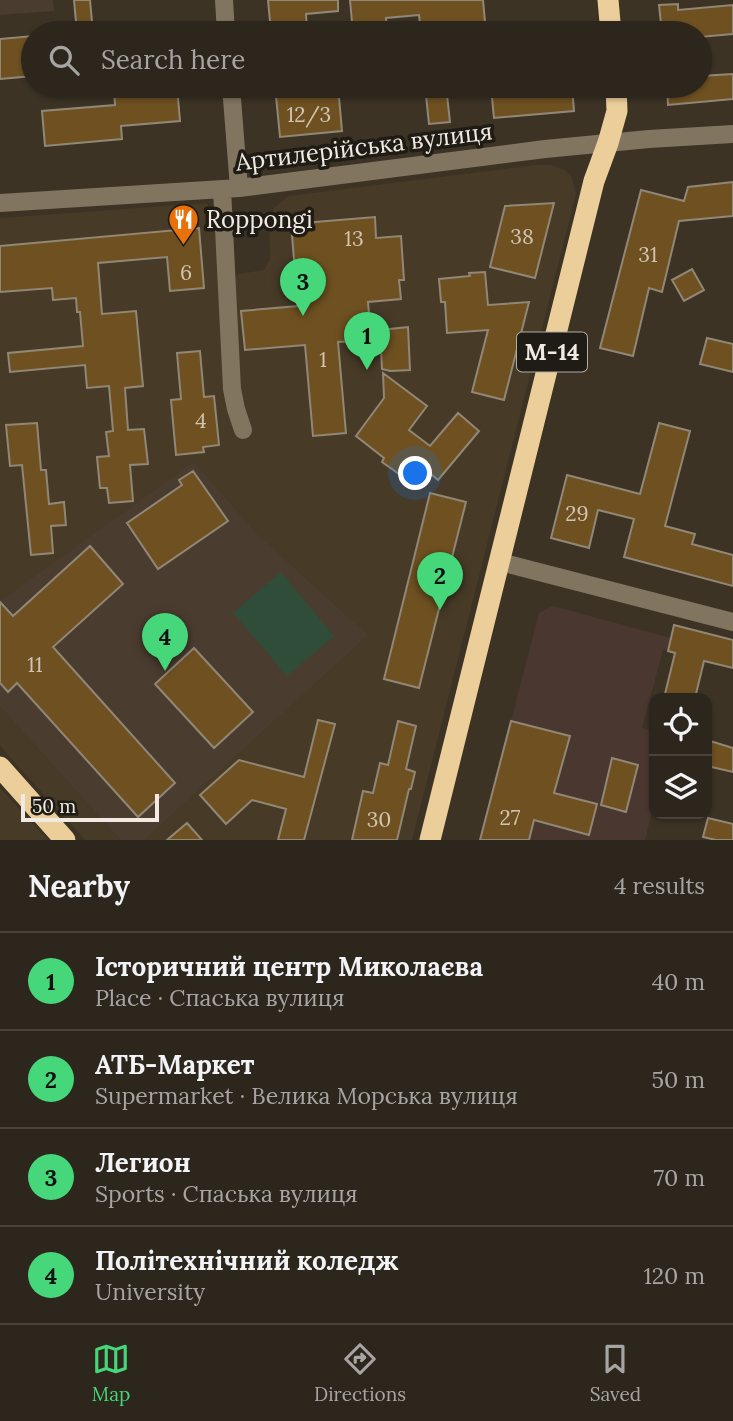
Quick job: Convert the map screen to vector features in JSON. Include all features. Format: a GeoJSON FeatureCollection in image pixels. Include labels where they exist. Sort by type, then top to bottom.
{"type":"FeatureCollection","features":[{"type":"Feature","properties":{"kind":"highway"},"geometry":{"type":"LineString","coordinates":[[608,0],[610,21]]}},
{"type":"Feature","properties":{"kind":"highway","name":"М-14"},"geometry":{"type":"LineString","coordinates":[[430,840],[590,195],[617,111],[616,98]]}},
{"type":"Feature","properties":{"kind":"highway"},"geometry":{"type":"LineString","coordinates":[[0,767],[65,840]]}},
{"type":"Feature","properties":{"kind":"street"},"geometry":{"type":"LineString","coordinates":[[224,0],[225,21]]}},
{"type":"Feature","properties":{"kind":"street"},"geometry":{"type":"LineString","coordinates":[[231,98],[233,389],[243,430]]}},
{"type":"Feature","properties":{"kind":"street","name":"Артилерійська вулиця"},"geometry":{"type":"LineString","coordinates":[[0,203],[230,188],[545,149],[733,134]]}},
{"type":"Feature","properties":{"kind":"street"},"geometry":{"type":"LineString","coordinates":[[500,562],[733,622]]}},
{"type":"Feature","properties":{"kind":"shaded area"},"geometry":{"type":"Polygon","coordinates":[[[0,0],[53,0],[54,11],[0,15],[0,0]]]}},
{"type":"Feature","properties":{"kind":"shaded area"},"geometry":{"type":"Polygon","coordinates":[[[552,165],[566,171],[572,178],[576,194],[412,840],[85,840],[0,746],[0,218],[207,203],[214,215],[218,279],[235,278],[239,274],[264,270],[270,259],[269,220],[274,208],[288,196],[552,165]]]}},
{"type":"Feature","properties":{"kind":"shaded area"},"geometry":{"type":"Polygon","coordinates":[[[194,462],[258,535],[368,635],[144,840],[121,840],[0,706],[0,601],[194,462]]]}},
{"type":"Feature","properties":{"kind":"shaded area"},"geometry":{"type":"Polygon","coordinates":[[[553,606],[671,638],[668,651],[663,650],[651,693],[649,693],[642,728],[649,730],[650,819],[645,840],[480,840],[539,613],[553,606]]]}},
{"type":"Feature","properties":{"kind":"shaded area"},"geometry":{"type":"Polygon","coordinates":[[[0,788],[48,840],[0,840],[0,788]]]}},
{"type":"Feature","properties":{"kind":"green space"},"geometry":{"type":"Polygon","coordinates":[[[281,572],[334,636],[287,676],[233,613],[281,572]]]}},
{"type":"Feature","properties":{"kind":"building"},"geometry":{"type":"Polygon","coordinates":[[[74,0],[90,0],[92,21],[76,21],[74,0]]]}},
{"type":"Feature","properties":{"kind":"building"},"geometry":{"type":"Polygon","coordinates":[[[268,0],[338,0],[338,11],[306,14],[306,21],[270,21],[268,0]]]}},
{"type":"Feature","properties":{"kind":"building"},"geometry":{"type":"Polygon","coordinates":[[[350,0],[483,0],[485,21],[420,21],[419,15],[386,18],[386,21],[352,21],[350,0]]]}},
{"type":"Feature","properties":{"kind":"building"},"geometry":{"type":"Polygon","coordinates":[[[678,4],[678,10],[733,5],[733,34],[712,36],[712,21],[661,21],[659,5],[678,4]]]}},
{"type":"Feature","properties":{"kind":"building"},"geometry":{"type":"Polygon","coordinates":[[[21,37],[21,77],[0,79],[0,39],[21,37]]]}},
{"type":"Feature","properties":{"kind":"building"},"geometry":{"type":"Polygon","coordinates":[[[733,74],[733,99],[668,105],[668,98],[712,98],[712,75],[733,74]]]}},
{"type":"Feature","properties":{"kind":"building"},"geometry":{"type":"Polygon","coordinates":[[[115,98],[178,98],[180,121],[121,126],[122,139],[45,146],[42,111],[115,105],[115,98]]]}},
{"type":"Feature","properties":{"kind":"building"},"geometry":{"type":"Polygon","coordinates":[[[276,98],[339,98],[342,131],[280,137],[276,98]]]}},
{"type":"Feature","properties":{"kind":"building"},"geometry":{"type":"Polygon","coordinates":[[[426,98],[447,98],[450,122],[429,124],[426,98]]]}},
{"type":"Feature","properties":{"kind":"building"},"geometry":{"type":"Polygon","coordinates":[[[492,98],[573,98],[574,111],[494,118],[492,98]]]}},
{"type":"Feature","properties":{"kind":"building"},"geometry":{"type":"Polygon","coordinates":[[[733,182],[733,216],[679,221],[662,292],[649,288],[633,356],[600,348],[641,190],[684,201],[688,187],[733,182]]]}},
{"type":"Feature","properties":{"kind":"building"},"geometry":{"type":"Polygon","coordinates":[[[554,203],[535,278],[490,267],[505,206],[554,203]]]}},
{"type":"Feature","properties":{"kind":"building"},"geometry":{"type":"Polygon","coordinates":[[[375,217],[376,238],[401,236],[404,280],[399,280],[401,299],[368,302],[371,340],[338,342],[346,433],[313,436],[305,345],[245,350],[241,311],[298,306],[291,224],[375,217]]]}},
{"type":"Feature","properties":{"kind":"building"},"geometry":{"type":"Polygon","coordinates":[[[199,228],[204,288],[170,291],[167,257],[98,263],[102,314],[136,311],[143,386],[125,388],[128,430],[144,429],[148,464],[130,465],[133,501],[109,503],[107,488],[100,488],[97,457],[109,456],[106,432],[113,431],[109,386],[87,388],[85,365],[10,372],[8,353],[83,346],[76,298],[53,300],[52,288],[0,292],[0,246],[199,228]]]}},
{"type":"Feature","properties":{"kind":"building"},"geometry":{"type":"Polygon","coordinates":[[[692,269],[704,290],[684,301],[672,280],[692,269]]]}},
{"type":"Feature","properties":{"kind":"building"},"geometry":{"type":"Polygon","coordinates":[[[485,272],[488,305],[529,302],[504,400],[472,392],[488,330],[447,333],[445,302],[441,302],[439,279],[485,272]]]}},
{"type":"Feature","properties":{"kind":"building"},"geometry":{"type":"Polygon","coordinates":[[[408,327],[410,370],[382,369],[380,330],[408,327]]]}},
{"type":"Feature","properties":{"kind":"building"},"geometry":{"type":"Polygon","coordinates":[[[707,338],[733,344],[733,372],[700,364],[707,338]]]}},
{"type":"Feature","properties":{"kind":"building"},"geometry":{"type":"Polygon","coordinates":[[[200,351],[204,397],[214,396],[219,445],[203,447],[204,452],[176,455],[171,400],[181,399],[177,353],[200,351]]]}},
{"type":"Feature","properties":{"kind":"building"},"geometry":{"type":"Polygon","coordinates":[[[383,373],[427,406],[409,430],[430,446],[458,413],[479,431],[438,480],[411,457],[399,474],[382,462],[384,458],[356,436],[384,398],[383,373]]]}},
{"type":"Feature","properties":{"kind":"building"},"geometry":{"type":"Polygon","coordinates":[[[37,423],[41,470],[46,470],[49,504],[64,502],[66,525],[51,526],[53,553],[31,555],[22,465],[10,466],[6,425],[37,423]]]}},
{"type":"Feature","properties":{"kind":"building"},"geometry":{"type":"Polygon","coordinates":[[[659,423],[690,431],[665,526],[695,534],[692,544],[733,555],[733,586],[624,557],[634,519],[598,510],[589,548],[551,538],[567,475],[640,494],[659,423]]]}},
{"type":"Feature","properties":{"kind":"building"},"geometry":{"type":"Polygon","coordinates":[[[193,471],[228,521],[158,569],[127,523],[182,485],[179,480],[193,471]]]}},
{"type":"Feature","properties":{"kind":"building"},"geometry":{"type":"Polygon","coordinates":[[[430,493],[466,502],[419,688],[384,679],[430,493]]]}},
{"type":"Feature","properties":{"kind":"building"},"geometry":{"type":"Polygon","coordinates":[[[90,546],[123,584],[53,647],[175,783],[138,817],[17,683],[8,692],[0,683],[0,602],[13,616],[90,546]]]}},
{"type":"Feature","properties":{"kind":"building"},"geometry":{"type":"Polygon","coordinates":[[[674,625],[733,640],[733,668],[704,661],[696,693],[665,693],[675,653],[668,651],[674,625]]]}},
{"type":"Feature","properties":{"kind":"building"},"geometry":{"type":"Polygon","coordinates":[[[194,648],[253,712],[214,748],[155,684],[194,648]]]}},
{"type":"Feature","properties":{"kind":"building"},"geometry":{"type":"Polygon","coordinates":[[[318,720],[335,724],[304,840],[278,840],[286,809],[252,800],[226,824],[200,795],[239,760],[304,777],[318,720]]]}},
{"type":"Feature","properties":{"kind":"building"},"geometry":{"type":"Polygon","coordinates":[[[398,721],[416,726],[406,769],[415,772],[397,840],[352,840],[363,791],[373,793],[380,763],[388,765],[398,721]]]}},
{"type":"Feature","properties":{"kind":"building"},"geometry":{"type":"Polygon","coordinates":[[[511,721],[570,736],[554,793],[597,804],[589,835],[534,820],[529,840],[480,840],[511,721]]]}},
{"type":"Feature","properties":{"kind":"building"},"geometry":{"type":"Polygon","coordinates":[[[712,742],[733,748],[733,772],[712,767],[712,742]]]}},
{"type":"Feature","properties":{"kind":"building"},"geometry":{"type":"Polygon","coordinates":[[[612,758],[638,765],[626,812],[601,805],[612,758]]]}},
{"type":"Feature","properties":{"kind":"building"},"geometry":{"type":"Polygon","coordinates":[[[708,819],[733,824],[733,840],[703,837],[708,819]]]}},
{"type":"Feature","properties":{"kind":"building"},"geometry":{"type":"Polygon","coordinates":[[[187,823],[202,840],[167,840],[187,823]]]}},
{"type":"Feature","properties":{"kind":"place","name":"Roppongi"},"geometry":{"type":"Point","coordinates":[183,247]}},
{"type":"Feature","properties":{"kind":"place","name":"Легион"},"geometry":{"type":"Point","coordinates":[303,316]}},
{"type":"Feature","properties":{"kind":"place","name":"Історичний центр Миколаєва"},"geometry":{"type":"Point","coordinates":[367,370]}},
{"type":"Feature","properties":{"kind":"place","name":"АТБ-Маркет"},"geometry":{"type":"Point","coordinates":[440,610]}},
{"type":"Feature","properties":{"kind":"place","name":"Політехнічний коледж"},"geometry":{"type":"Point","coordinates":[165,671]}}]}
